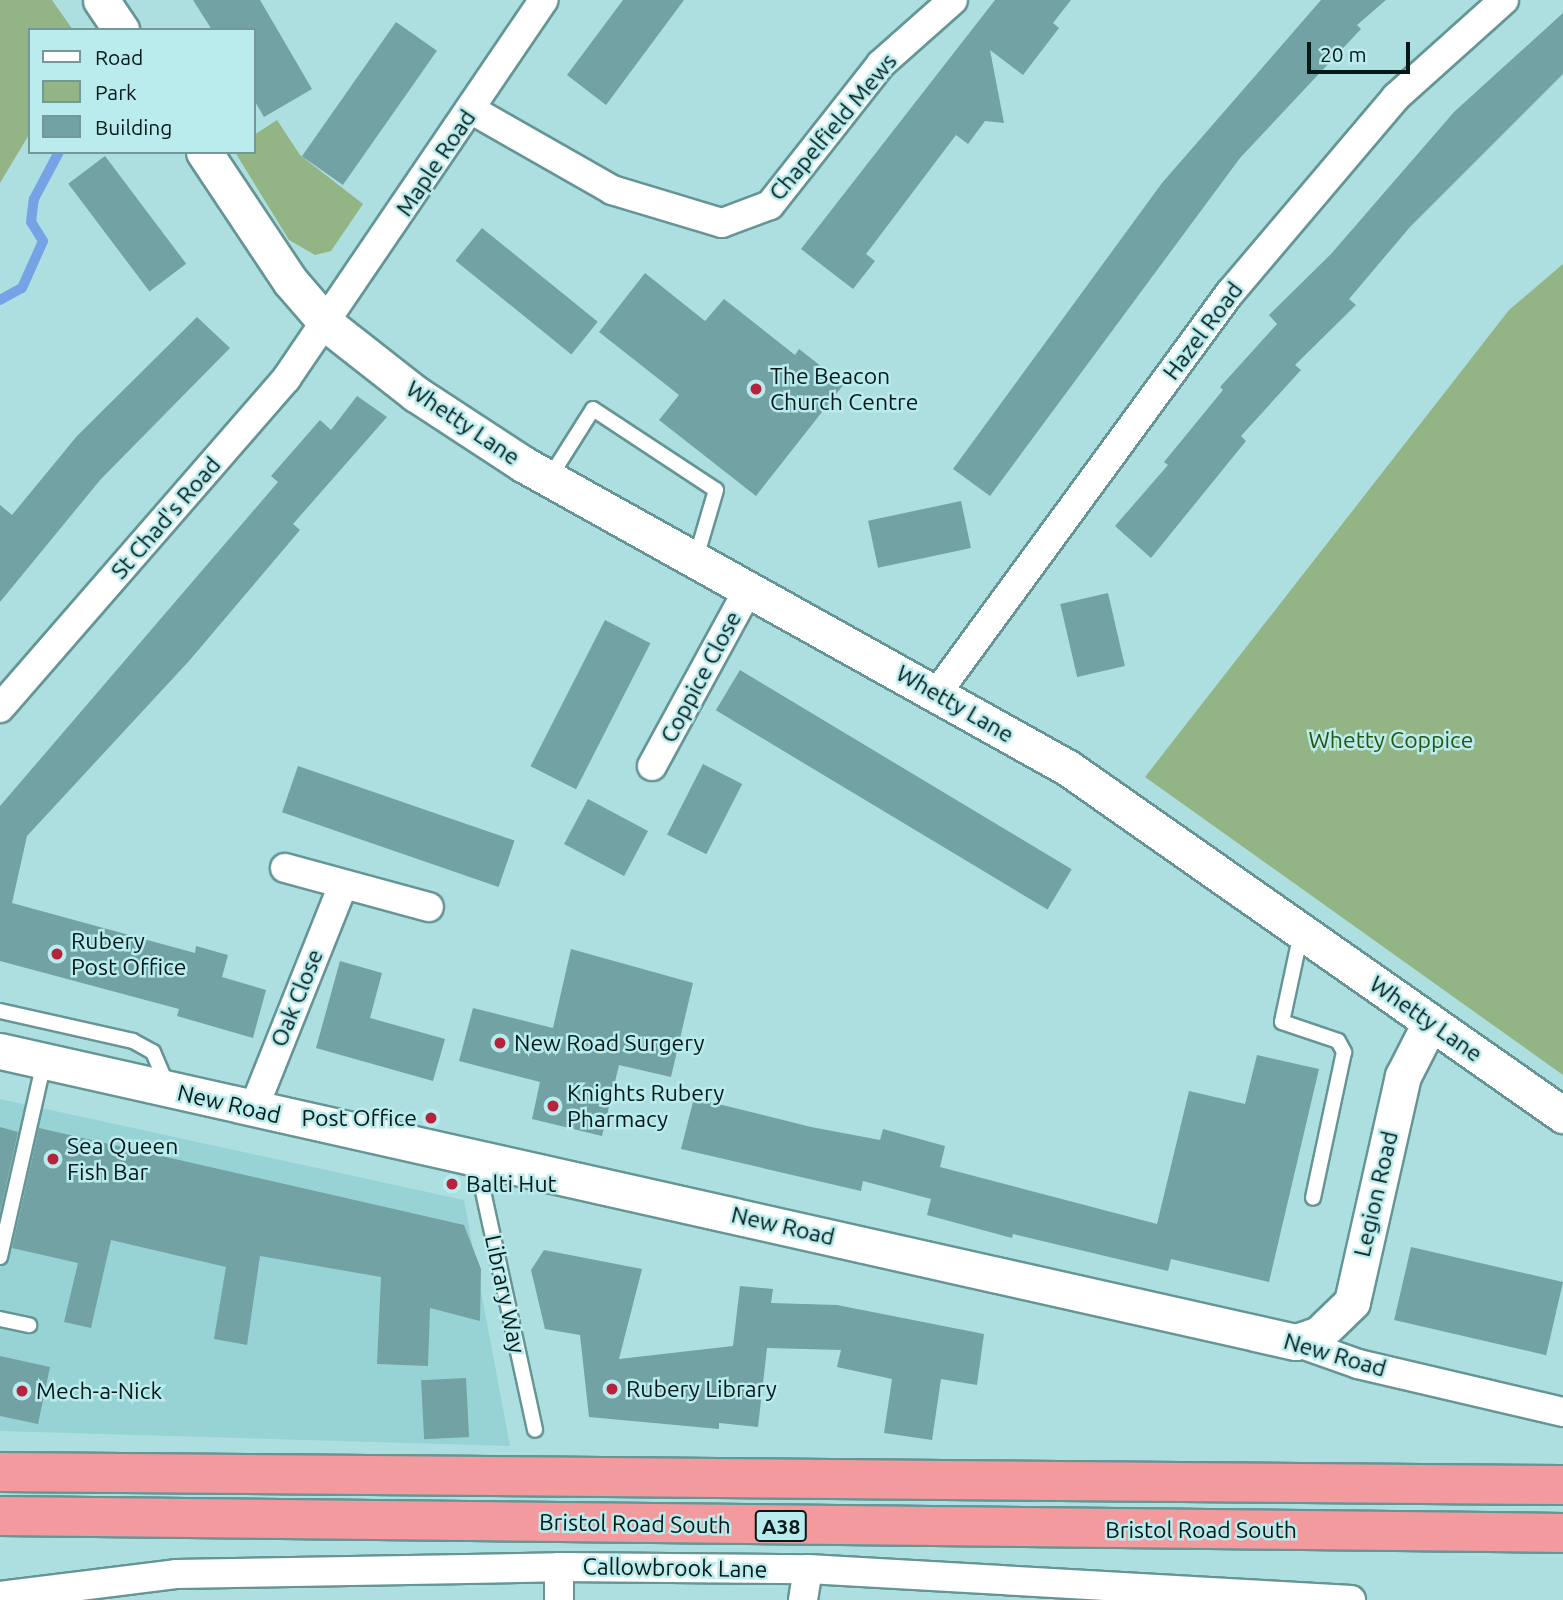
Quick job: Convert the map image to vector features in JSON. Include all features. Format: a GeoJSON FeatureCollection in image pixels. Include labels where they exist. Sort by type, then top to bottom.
{"type":"FeatureCollection","features":[{"type":"Feature","properties":{"kind":"highway","name":"Bristol Road South"},"geometry":{"type":"LineString","coordinates":[[0,1472],[1563,1485]]}},
{"type":"Feature","properties":{"kind":"highway","name":"Bristol Road South"},"geometry":{"type":"LineString","coordinates":[[0,1516],[1563,1533]]}},
{"type":"Feature","properties":{"kind":"street"},"geometry":{"type":"LineString","coordinates":[[101,0],[120,28]]}},
{"type":"Feature","properties":{"kind":"street","name":"Maple Road"},"geometry":{"type":"LineString","coordinates":[[328,325],[544,0]]}},
{"type":"Feature","properties":{"kind":"street","name":"Chapelfield Mews"},"geometry":{"type":"LineString","coordinates":[[472,110],[612,190],[722,223],[770,205],[881,64],[953,0]]}},
{"type":"Feature","properties":{"kind":"street","name":"Hazel Road"},"geometry":{"type":"LineString","coordinates":[[937,693],[1230,293],[1396,97],[1504,0]]}},
{"type":"Feature","properties":{"kind":"street","name":"Whetty Lane"},"geometry":{"type":"LineString","coordinates":[[205,154],[290,281],[328,325],[416,394],[549,478],[1068,768],[1563,1115]]}},
{"type":"Feature","properties":{"kind":"street","name":"St Chad's Road"},"geometry":{"type":"LineString","coordinates":[[0,708],[328,325]]}},
{"type":"Feature","properties":{"kind":"street","name":"Coppice Close"},"geometry":{"type":"LineString","coordinates":[[652,766],[749,588]]}},
{"type":"Feature","properties":{"kind":"street"},"geometry":{"type":"LineString","coordinates":[[285,868],[342,887],[429,907]]}},
{"type":"Feature","properties":{"kind":"street","name":"Oak Close"},"geometry":{"type":"LineString","coordinates":[[253,1110],[342,887]]}},
{"type":"Feature","properties":{"kind":"street","name":"Legion Road"},"geometry":{"type":"LineString","coordinates":[[1296,1342],[1319,1334],[1352,1302],[1403,1076],[1430,1023]]}},
{"type":"Feature","properties":{"kind":"street","name":"New Road"},"geometry":{"type":"LineString","coordinates":[[0,1051],[253,1110],[1296,1342],[1358,1364],[1563,1412]]}},
{"type":"Feature","properties":{"kind":"street"},"geometry":{"type":"LineString","coordinates":[[559,1567],[559,1600]]}},
{"type":"Feature","properties":{"kind":"street","name":"Callowbrook Lane"},"geometry":{"type":"LineString","coordinates":[[0,1596],[176,1574],[559,1567],[808,1569],[1351,1600]]}},
{"type":"Feature","properties":{"kind":"street"},"geometry":{"type":"LineString","coordinates":[[803,1600],[808,1569]]}},
{"type":"Feature","properties":{"kind":"lane"},"geometry":{"type":"LineString","coordinates":[[549,478],[593,409],[716,490],[696,558]]}},
{"type":"Feature","properties":{"kind":"lane"},"geometry":{"type":"LineString","coordinates":[[1302,932],[1282,1022],[1338,1041],[1344,1052],[1313,1198]]}},
{"type":"Feature","properties":{"kind":"lane"},"geometry":{"type":"LineString","coordinates":[[0,1011],[133,1041],[153,1052],[168,1090]]}},
{"type":"Feature","properties":{"kind":"lane"},"geometry":{"type":"LineString","coordinates":[[0,1257],[44,1061]]}},
{"type":"Feature","properties":{"kind":"lane","name":"Library Way"},"geometry":{"type":"LineString","coordinates":[[475,1158],[535,1430]]}},
{"type":"Feature","properties":{"kind":"lane"},"geometry":{"type":"LineString","coordinates":[[0,1319],[30,1325]]}},
{"type":"Feature","properties":{"kind":"shaded area"},"geometry":{"type":"Polygon","coordinates":[[[0,1099],[464,1200],[510,1446],[0,1431],[0,1099]]]}},
{"type":"Feature","properties":{"kind":"green space"},"geometry":{"type":"Polygon","coordinates":[[[0,0],[52,0],[72,28],[28,28],[28,136],[0,183],[0,0]]]}},
{"type":"Feature","properties":{"kind":"green space"},"geometry":{"type":"Polygon","coordinates":[[[277,120],[300,155],[363,204],[331,251],[315,255],[289,240],[236,154],[256,154],[256,134],[277,120]]]}},
{"type":"Feature","properties":{"kind":"green space","name":"Whetty Coppice"},"geometry":{"type":"Polygon","coordinates":[[[1563,264],[1563,1075],[1145,777],[1509,310],[1563,264]]]}},
{"type":"Feature","properties":{"kind":"building"},"geometry":{"type":"Polygon","coordinates":[[[193,0],[260,0],[312,89],[264,117],[256,103],[256,28],[211,28],[193,0]]]}},
{"type":"Feature","properties":{"kind":"building"},"geometry":{"type":"Polygon","coordinates":[[[623,0],[684,0],[606,105],[567,75],[623,0]]]}},
{"type":"Feature","properties":{"kind":"building"},"geometry":{"type":"Polygon","coordinates":[[[995,0],[1071,0],[1053,23],[1059,28],[1023,75],[990,50],[1004,123],[985,121],[968,144],[956,135],[866,254],[875,261],[853,289],[801,249],[995,0]]]}},
{"type":"Feature","properties":{"kind":"building"},"geometry":{"type":"Polygon","coordinates":[[[1321,0],[1386,0],[1357,25],[1361,29],[1240,158],[990,496],[953,469],[1162,183],[1321,0]]]}},
{"type":"Feature","properties":{"kind":"building"},"geometry":{"type":"Polygon","coordinates":[[[1563,13],[1563,74],[1410,227],[1349,299],[1356,305],[1295,365],[1301,370],[1241,436],[1246,441],[1151,558],[1115,526],[1168,465],[1164,462],[1223,390],[1220,387],[1277,324],[1269,315],[1331,254],[1454,112],[1563,13]]]}},
{"type":"Feature","properties":{"kind":"building"},"geometry":{"type":"Polygon","coordinates":[[[396,22],[437,51],[343,185],[302,156],[396,22]]]}},
{"type":"Feature","properties":{"kind":"building"},"geometry":{"type":"Polygon","coordinates":[[[105,156],[186,264],[150,291],[68,184],[105,156]]]}},
{"type":"Feature","properties":{"kind":"building"},"geometry":{"type":"Polygon","coordinates":[[[482,228],[598,322],[571,354],[456,261],[482,228]]]}},
{"type":"Feature","properties":{"kind":"building","name":"The Beacon Church Centre"},"geometry":{"type":"Polygon","coordinates":[[[645,273],[705,321],[724,299],[795,355],[799,349],[844,384],[756,496],[659,420],[679,395],[599,332],[645,273]]]}},
{"type":"Feature","properties":{"kind":"building"},"geometry":{"type":"Polygon","coordinates":[[[197,317],[230,348],[101,479],[0,602],[0,505],[12,515],[77,436],[197,317]]]}},
{"type":"Feature","properties":{"kind":"building"},"geometry":{"type":"Polygon","coordinates":[[[357,396],[387,417],[293,524],[300,530],[189,661],[27,836],[12,903],[195,953],[196,946],[228,955],[222,977],[266,990],[253,1038],[177,1016],[179,1009],[0,961],[0,806],[278,482],[271,476],[320,420],[331,430],[357,396]]]}},
{"type":"Feature","properties":{"kind":"building"},"geometry":{"type":"Polygon","coordinates":[[[961,501],[971,548],[878,568],[868,521],[961,501]]]}},
{"type":"Feature","properties":{"kind":"building"},"geometry":{"type":"Polygon","coordinates":[[[1108,593],[1125,666],[1077,677],[1060,604],[1108,593]]]}},
{"type":"Feature","properties":{"kind":"building"},"geometry":{"type":"Polygon","coordinates":[[[605,620],[650,643],[576,789],[531,766],[605,620]]]}},
{"type":"Feature","properties":{"kind":"building"},"geometry":{"type":"Polygon","coordinates":[[[740,670],[1072,869],[1048,910],[716,710],[740,670]]]}},
{"type":"Feature","properties":{"kind":"building"},"geometry":{"type":"Polygon","coordinates":[[[703,764],[742,784],[706,854],[667,834],[703,764]]]}},
{"type":"Feature","properties":{"kind":"building"},"geometry":{"type":"Polygon","coordinates":[[[298,766],[515,841],[499,887],[282,812],[298,766]]]}},
{"type":"Feature","properties":{"kind":"building"},"geometry":{"type":"Polygon","coordinates":[[[588,799],[648,831],[624,876],[564,844],[588,799]]]}},
{"type":"Feature","properties":{"kind":"building"},"geometry":{"type":"Polygon","coordinates":[[[571,949],[693,983],[671,1077],[619,1065],[602,1136],[532,1119],[540,1082],[459,1061],[473,1008],[553,1028],[571,949]]]}},
{"type":"Feature","properties":{"kind":"building"},"geometry":{"type":"Polygon","coordinates":[[[340,961],[382,973],[370,1018],[445,1039],[433,1081],[316,1048],[340,961]]]}},
{"type":"Feature","properties":{"kind":"building"},"geometry":{"type":"Polygon","coordinates":[[[1257,1055],[1319,1069],[1269,1282],[1171,1259],[1168,1271],[1013,1234],[1012,1238],[927,1215],[931,1199],[863,1181],[861,1191],[681,1149],[694,1098],[811,1127],[880,1140],[883,1129],[945,1146],[940,1167],[1157,1224],[1189,1091],[1245,1104],[1257,1055]]]}},
{"type":"Feature","properties":{"kind":"building"},"geometry":{"type":"Polygon","coordinates":[[[0,1127],[18,1132],[0,1213],[0,1127]]]}},
{"type":"Feature","properties":{"kind":"building"},"geometry":{"type":"Polygon","coordinates":[[[39,1128],[464,1225],[481,1269],[480,1321],[430,1308],[428,1366],[377,1364],[381,1277],[260,1256],[247,1345],[214,1339],[226,1267],[111,1240],[91,1328],[64,1322],[78,1263],[12,1248],[39,1128]]]}},
{"type":"Feature","properties":{"kind":"building"},"geometry":{"type":"Polygon","coordinates":[[[1411,1247],[1563,1282],[1546,1355],[1394,1320],[1411,1247]]]}},
{"type":"Feature","properties":{"kind":"building"},"geometry":{"type":"Polygon","coordinates":[[[544,1250],[642,1269],[619,1359],[733,1346],[740,1286],[773,1289],[771,1303],[837,1305],[984,1334],[977,1385],[941,1379],[932,1440],[884,1433],[892,1379],[837,1367],[841,1350],[767,1348],[758,1427],[719,1423],[719,1429],[589,1417],[580,1335],[545,1329],[531,1270],[544,1250]]]}},
{"type":"Feature","properties":{"kind":"building","name":"Mech-a-Nick"},"geometry":{"type":"Polygon","coordinates":[[[0,1356],[50,1367],[38,1424],[0,1416],[0,1356]]]}},
{"type":"Feature","properties":{"kind":"building"},"geometry":{"type":"Polygon","coordinates":[[[466,1378],[469,1437],[424,1439],[421,1380],[466,1378]]]}},
{"type":"Feature","properties":{"kind":"waterway"},"geometry":{"type":"LineString","coordinates":[[0,300],[22,288],[43,241],[31,222],[34,199],[58,154]]}},
{"type":"Feature","properties":{"kind":"place","name":"The Beacon Church Centre"},"geometry":{"type":"Point","coordinates":[756,389]}},
{"type":"Feature","properties":{"kind":"place","name":"Rubery Post Office"},"geometry":{"type":"Point","coordinates":[57,954]}},
{"type":"Feature","properties":{"kind":"place","name":"New Road Surgery"},"geometry":{"type":"Point","coordinates":[500,1043]}},
{"type":"Feature","properties":{"kind":"place","name":"Knights Rubery Pharmacy"},"geometry":{"type":"Point","coordinates":[553,1106]}},
{"type":"Feature","properties":{"kind":"place","name":"Post Office"},"geometry":{"type":"Point","coordinates":[431,1118]}},
{"type":"Feature","properties":{"kind":"place","name":"Sea Queen Fish Bar"},"geometry":{"type":"Point","coordinates":[53,1159]}},
{"type":"Feature","properties":{"kind":"place","name":"Balti Hut"},"geometry":{"type":"Point","coordinates":[452,1184]}},
{"type":"Feature","properties":{"kind":"place","name":"Rubery Library"},"geometry":{"type":"Point","coordinates":[612,1389]}},
{"type":"Feature","properties":{"kind":"place","name":"Mech-a-Nick"},"geometry":{"type":"Point","coordinates":[22,1391]}}]}
